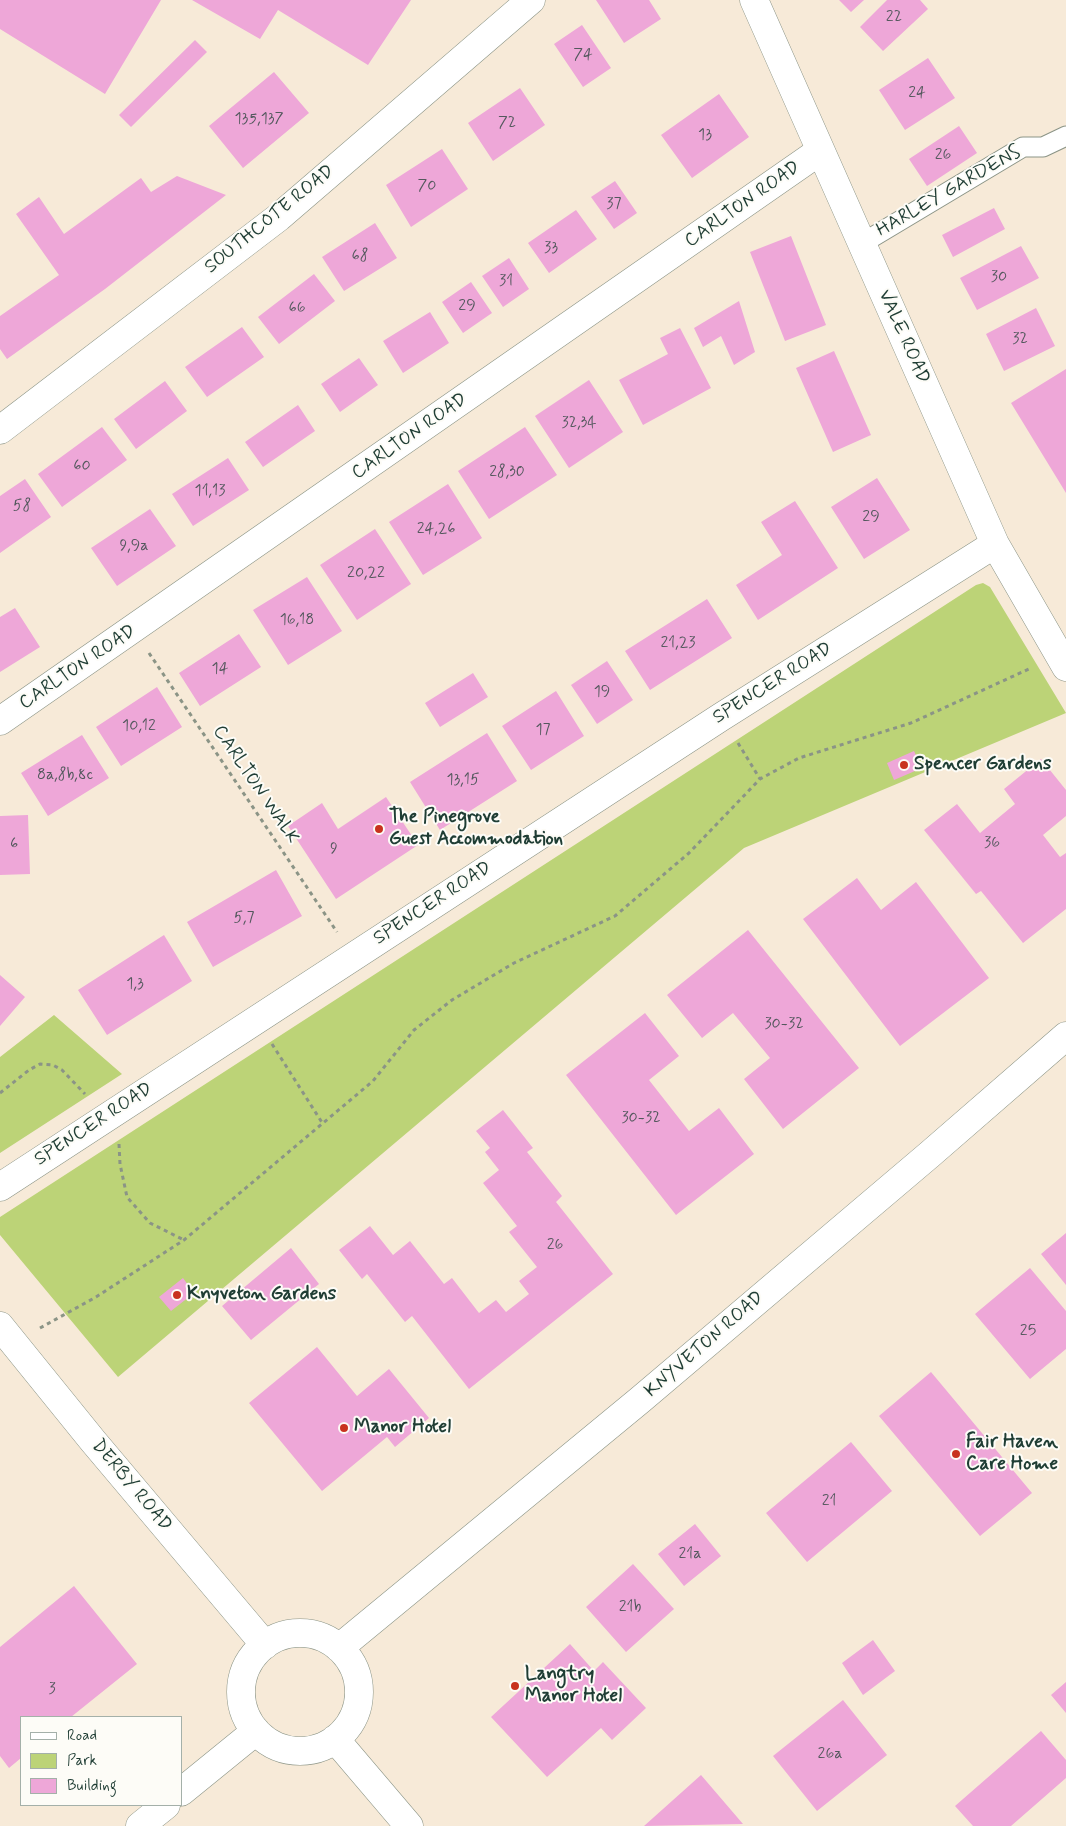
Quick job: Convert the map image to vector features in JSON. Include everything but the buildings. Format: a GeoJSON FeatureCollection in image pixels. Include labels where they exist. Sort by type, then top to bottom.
{"type":"FeatureCollection","features":[{"type":"Feature","properties":{"kind":"street","name":"SOUTHCOTE ROAD"},"geometry":{"type":"LineString","coordinates":[[0,430],[279,217],[531,0]]}},
{"type":"Feature","properties":{"kind":"street","name":"VALE ROAD"},"geometry":{"type":"LineString","coordinates":[[754,0],[995,544],[1062,661]]}},
{"type":"Feature","properties":{"kind":"street","name":"CARLTON ROAD"},"geometry":{"type":"LineString","coordinates":[[0,721],[134,630],[820,151]]}},
{"type":"Feature","properties":{"kind":"street","name":"SPENCER ROAD"},"geometry":{"type":"LineString","coordinates":[[0,1187],[721,717],[995,544]]}},
{"type":"Feature","properties":{"kind":"street","name":"KNYVETON ROAD"},"geometry":{"type":"LineString","coordinates":[[339,1648],[640,1400],[930,1155],[1066,1036]]}},
{"type":"Feature","properties":{"kind":"street","name":"DERBY ROAD"},"geometry":{"type":"LineString","coordinates":[[7,1334],[93,1441],[265,1645]]}},
{"type":"Feature","properties":{"kind":"street"},"geometry":{"type":"LineString","coordinates":[[302,1633],[322,1637],[339,1648],[350,1661],[354,1669],[359,1694],[356,1712],[347,1727],[335,1739],[320,1748],[302,1751],[285,1749],[269,1742],[256,1731],[245,1715],[241,1696],[243,1676],[251,1659],[265,1645],[282,1636],[302,1633]]}},
{"type":"Feature","properties":{"kind":"street"},"geometry":{"type":"LineString","coordinates":[[182,1791],[256,1731]]}},
{"type":"Feature","properties":{"kind":"street"},"geometry":{"type":"LineString","coordinates":[[335,1739],[409,1826]]}},
{"type":"Feature","properties":{"kind":"street"},"geometry":{"type":"LineString","coordinates":[[140,1826],[165,1806]]}},
{"type":"Feature","properties":{"kind":"lane","name":"HARLEY GARDENS"},"geometry":{"type":"LineString","coordinates":[[861,244],[1023,147],[1043,147],[1066,136]]}},
{"type":"Feature","properties":{"kind":"path","name":"CARLTON WALK"},"geometry":{"type":"LineString","coordinates":[[134,630],[354,956]]}},
{"type":"Feature","properties":{"kind":"path"},"geometry":{"type":"LineString","coordinates":[[7,1334],[96,1298],[184,1240],[373,1081],[414,1030],[452,1000],[514,963],[615,916],[689,853],[760,779],[799,758],[912,723],[1062,661]]}},
{"type":"Feature","properties":{"kind":"path"},"geometry":{"type":"LineString","coordinates":[[721,717],[760,779]]}},
{"type":"Feature","properties":{"kind":"path"},"geometry":{"type":"LineString","coordinates":[[256,1019],[323,1124]]}},
{"type":"Feature","properties":{"kind":"path"},"geometry":{"type":"LineString","coordinates":[[0,1093],[40,1064],[53,1065],[69,1076],[106,1118],[120,1146],[120,1164],[128,1197],[150,1224],[184,1240]]}},
{"type":"Feature","properties":{"kind":"green space"},"geometry":{"type":"Polygon","coordinates":[[[983,583],[990,587],[1066,713],[744,848],[118,1377],[0,1235],[0,1217],[976,585],[983,583]]]}},
{"type":"Feature","properties":{"kind":"green space"},"geometry":{"type":"Polygon","coordinates":[[[54,1015],[122,1074],[0,1153],[0,1057],[54,1015]]]}},
{"type":"Feature","properties":{"kind":"place","name":"Spencer Gardens"},"geometry":{"type":"Point","coordinates":[904,765]}},
{"type":"Feature","properties":{"kind":"place","name":"The Pinegrove Guest Accommodation"},"geometry":{"type":"Point","coordinates":[379,829]}},
{"type":"Feature","properties":{"kind":"place","name":"Knyveton Gardens"},"geometry":{"type":"Point","coordinates":[177,1295]}},
{"type":"Feature","properties":{"kind":"place","name":"Manor Hotel"},"geometry":{"type":"Point","coordinates":[344,1428]}},
{"type":"Feature","properties":{"kind":"place","name":"Fair Haven Care Home"},"geometry":{"type":"Point","coordinates":[956,1454]}},
{"type":"Feature","properties":{"kind":"place","name":"Langtry Manor Hotel"},"geometry":{"type":"Point","coordinates":[515,1686]}}]}
